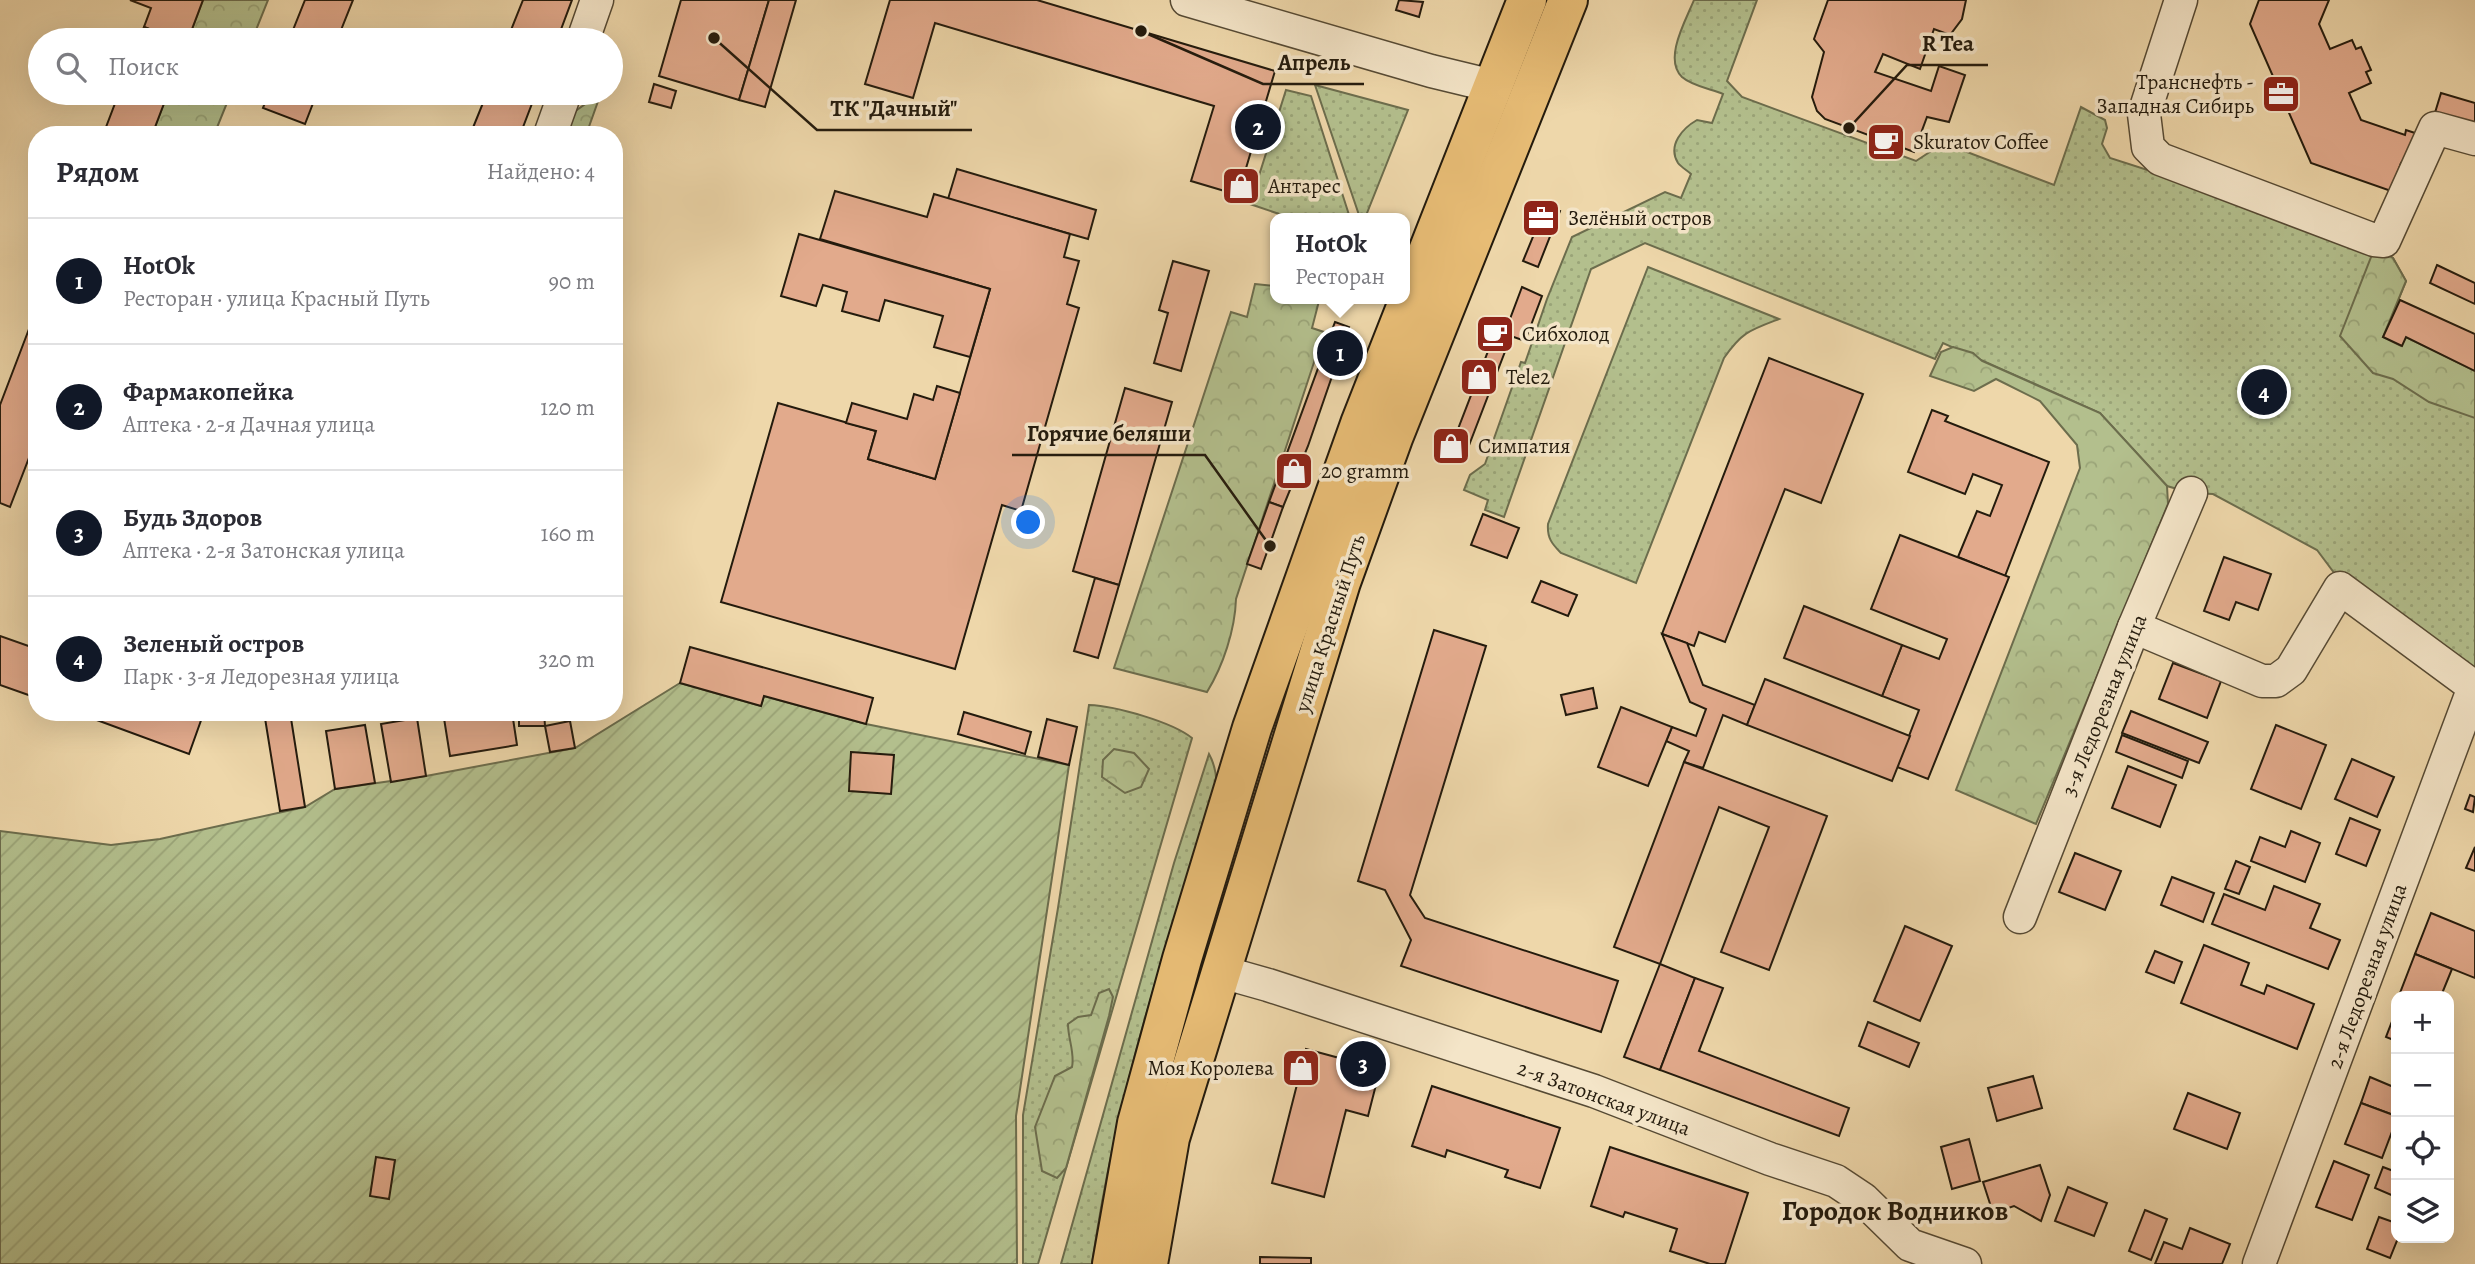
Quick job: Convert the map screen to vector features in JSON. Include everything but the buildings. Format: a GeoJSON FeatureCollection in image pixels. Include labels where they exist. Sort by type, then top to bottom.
{"type":"FeatureCollection","features":[{"type":"Feature","properties":{"kind":"main road","name":"улица Красный Путь"},"geometry":{"type":"LineString","coordinates":[[1410,297],[1527,0]]}},
{"type":"Feature","properties":{"kind":"main road","name":"улица Красный Путь"},"geometry":{"type":"LineString","coordinates":[[1149,1264],[1170,1139],[1341,582],[1393,438],[1568,0]]}},
{"type":"Feature","properties":{"kind":"main road","name":"улица Красный Путь"},"geometry":{"type":"LineString","coordinates":[[1112,1264],[1137,1123],[1182,959],[1252,728],[1360,424],[1407,304]]}},
{"type":"Feature","properties":{"kind":"street"},"geometry":{"type":"LineString","coordinates":[[587,28],[597,0]]}},
{"type":"Feature","properties":{"kind":"street"},"geometry":{"type":"LineString","coordinates":[[1187,0],[1431,71],[1493,86]]}},
{"type":"Feature","properties":{"kind":"street"},"geometry":{"type":"LineString","coordinates":[[2181,0],[2144,114],[2148,147],[2160,159],[2374,240],[2384,241],[2435,128],[2475,139]]}},
{"type":"Feature","properties":{"kind":"street"},"geometry":{"type":"LineString","coordinates":[[553,126],[561,105]]}},
{"type":"Feature","properties":{"kind":"street","name":"3-я Ледорезная улица"},"geometry":{"type":"LineString","coordinates":[[2020,917],[2134,627],[2191,493]]}},
{"type":"Feature","properties":{"kind":"street"},"geometry":{"type":"LineString","coordinates":[[2134,627],[2262,681],[2276,681],[2291,670],[2340,588],[2474,687]]}},
{"type":"Feature","properties":{"kind":"street","name":"2-я Ледорезная улица"},"geometry":{"type":"LineString","coordinates":[[2259,1264],[2474,687]]}},
{"type":"Feature","properties":{"kind":"street"},"geometry":{"type":"LineString","coordinates":[[1252,728],[1293,738]]}},
{"type":"Feature","properties":{"kind":"street","name":"2-я Затонская улица"},"geometry":{"type":"LineString","coordinates":[[1222,972],[1594,1091],[1770,1159],[1836,1181],[1863,1199],[1909,1255],[1965,1264]]}},
{"type":"Feature","properties":{"kind":"green space"},"geometry":{"type":"Polygon","coordinates":[[[203,0],[268,0],[257,28],[192,28],[203,0]]]}},
{"type":"Feature","properties":{"kind":"green space"},"geometry":{"type":"Polygon","coordinates":[[[1694,0],[1757,0],[1727,81],[1742,97],[1916,161],[1946,144],[2054,185],[2081,107],[2105,120],[2107,128],[2102,144],[2110,158],[2188,183],[2393,258],[2406,281],[2383,337],[2401,346],[2406,337],[2475,371],[2475,682],[2335,574],[2317,550],[2213,494],[2191,493],[2167,486],[2100,413],[1943,343],[1935,359],[1645,243],[1591,269],[1504,517],[1485,510],[1488,500],[1464,490],[1470,475],[1485,464],[1521,362],[1525,363],[1572,237],[1665,192],[1681,198],[1691,174],[1678,163],[1675,144],[1682,132],[1697,120],[1712,123],[1723,94],[1686,80],[1677,69],[1675,60],[1678,39],[1694,0]]]}},
{"type":"Feature","properties":{"kind":"green space"},"geometry":{"type":"Polygon","coordinates":[[[1315,85],[1408,110],[1367,213],[1358,213],[1315,85]]]}},
{"type":"Feature","properties":{"kind":"green space"},"geometry":{"type":"Polygon","coordinates":[[[1286,90],[1311,96],[1348,213],[1276,213],[1250,204],[1286,90]]]}},
{"type":"Feature","properties":{"kind":"green space"},"geometry":{"type":"Polygon","coordinates":[[[163,105],[226,105],[218,126],[155,126],[163,105]]]}},
{"type":"Feature","properties":{"kind":"green space"},"geometry":{"type":"Polygon","coordinates":[[[584,105],[597,105],[589,126],[564,126],[567,117],[584,105]]]}},
{"type":"Feature","properties":{"kind":"green space"},"geometry":{"type":"Polygon","coordinates":[[[2375,247],[2393,258],[2406,281],[2383,337],[2401,346],[2406,337],[2475,371],[2475,418],[2429,402],[2393,379],[2373,373],[2340,336],[2375,247]]]}},
{"type":"Feature","properties":{"kind":"green space"},"geometry":{"type":"Polygon","coordinates":[[[1648,267],[1779,319],[1747,333],[1724,358],[1636,583],[1561,553],[1551,540],[1548,524],[1648,267]]]}},
{"type":"Feature","properties":{"kind":"green space"},"geometry":{"type":"Polygon","coordinates":[[[1255,284],[1270,286],[1270,304],[1318,304],[1312,328],[1324,332],[1236,599],[1227,647],[1207,692],[1114,668],[1231,312],[1247,317],[1255,284]]]}},
{"type":"Feature","properties":{"kind":"green space"},"geometry":{"type":"Polygon","coordinates":[[[1953,347],[1973,353],[1982,361],[2100,413],[2167,486],[2168,504],[2036,824],[1956,790],[2080,468],[2077,445],[2040,401],[1996,379],[1974,391],[1930,376],[1941,352],[1953,347]]]}},
{"type":"Feature","properties":{"kind":"green space"},"geometry":{"type":"Polygon","coordinates":[[[680,683],[761,706],[764,696],[866,724],[1069,765],[1016,1116],[1017,1264],[0,1264],[0,831],[111,845],[160,839],[305,807],[335,789],[426,776],[575,748],[619,721],[623,721],[623,718],[680,683]]]}},
{"type":"Feature","properties":{"kind":"green space"},"geometry":{"type":"Polygon","coordinates":[[[1089,705],[1143,716],[1171,726],[1192,738],[1038,1264],[1023,1264],[1023,1115],[1089,705]]]}},
{"type":"Feature","properties":{"kind":"green space"},"geometry":{"type":"Polygon","coordinates":[[[1114,749],[1134,753],[1149,769],[1141,787],[1125,793],[1102,777],[1103,760],[1114,749]]]}},
{"type":"Feature","properties":{"kind":"green space"},"geometry":{"type":"Polygon","coordinates":[[[1209,754],[1215,768],[1216,798],[1160,967],[1132,1065],[1109,1164],[1092,1264],[1061,1264],[1174,863],[1209,754]]]}},
{"type":"Feature","properties":{"kind":"green space"},"geometry":{"type":"Polygon","coordinates":[[[1109,989],[1113,997],[1109,1016],[1066,1168],[1057,1178],[1042,1171],[1035,1127],[1055,1076],[1072,1067],[1068,1024],[1078,1017],[1091,1015],[1099,993],[1109,989]]]}},
{"type":"Feature","properties":{"kind":"place","name":"Апрель"},"geometry":{"type":"Point","coordinates":[1141,31]}},
{"type":"Feature","properties":{"kind":"place","name":"ТК \"Дачный\""},"geometry":{"type":"Point","coordinates":[714,38]}},
{"type":"Feature","properties":{"kind":"place","name":"Транснефть - Западная Сибирь"},"geometry":{"type":"Point","coordinates":[2281,94]}},
{"type":"Feature","properties":{"kind":"place","name":"Фармакопейка"},"geometry":{"type":"Point","coordinates":[1258,127]}},
{"type":"Feature","properties":{"kind":"place","name":"R Tea"},"geometry":{"type":"Point","coordinates":[1849,128]}},
{"type":"Feature","properties":{"kind":"place","name":"Skuratov Coffee"},"geometry":{"type":"Point","coordinates":[1886,142]}},
{"type":"Feature","properties":{"kind":"place","name":"Антарес"},"geometry":{"type":"Point","coordinates":[1241,186]}},
{"type":"Feature","properties":{"kind":"place","name":"Зелёный остров"},"geometry":{"type":"Point","coordinates":[1541,218]}},
{"type":"Feature","properties":{"kind":"place","name":"Сибхолод"},"geometry":{"type":"Point","coordinates":[1495,334]}},
{"type":"Feature","properties":{"kind":"place","name":"HotOk"},"geometry":{"type":"Point","coordinates":[1340,353]}},
{"type":"Feature","properties":{"kind":"place","name":"Tele2"},"geometry":{"type":"Point","coordinates":[1479,377]}},
{"type":"Feature","properties":{"kind":"place","name":"Зеленый остров"},"geometry":{"type":"Point","coordinates":[2264,392]}},
{"type":"Feature","properties":{"kind":"place","name":"Симпатия"},"geometry":{"type":"Point","coordinates":[1451,446]}},
{"type":"Feature","properties":{"kind":"place","name":"20 gramm"},"geometry":{"type":"Point","coordinates":[1294,471]}},
{"type":"Feature","properties":{"kind":"place","name":"Горячие беляши"},"geometry":{"type":"Point","coordinates":[1270,546]}},
{"type":"Feature","properties":{"kind":"place","name":"Будь Здоров"},"geometry":{"type":"Point","coordinates":[1363,1064]}},
{"type":"Feature","properties":{"kind":"place","name":"Моя Королева"},"geometry":{"type":"Point","coordinates":[1301,1068]}},
{"type":"Feature","properties":{"kind":"district","name":"Городок Водников"},"geometry":{"type":"Point","coordinates":[1895,1211]}}]}
